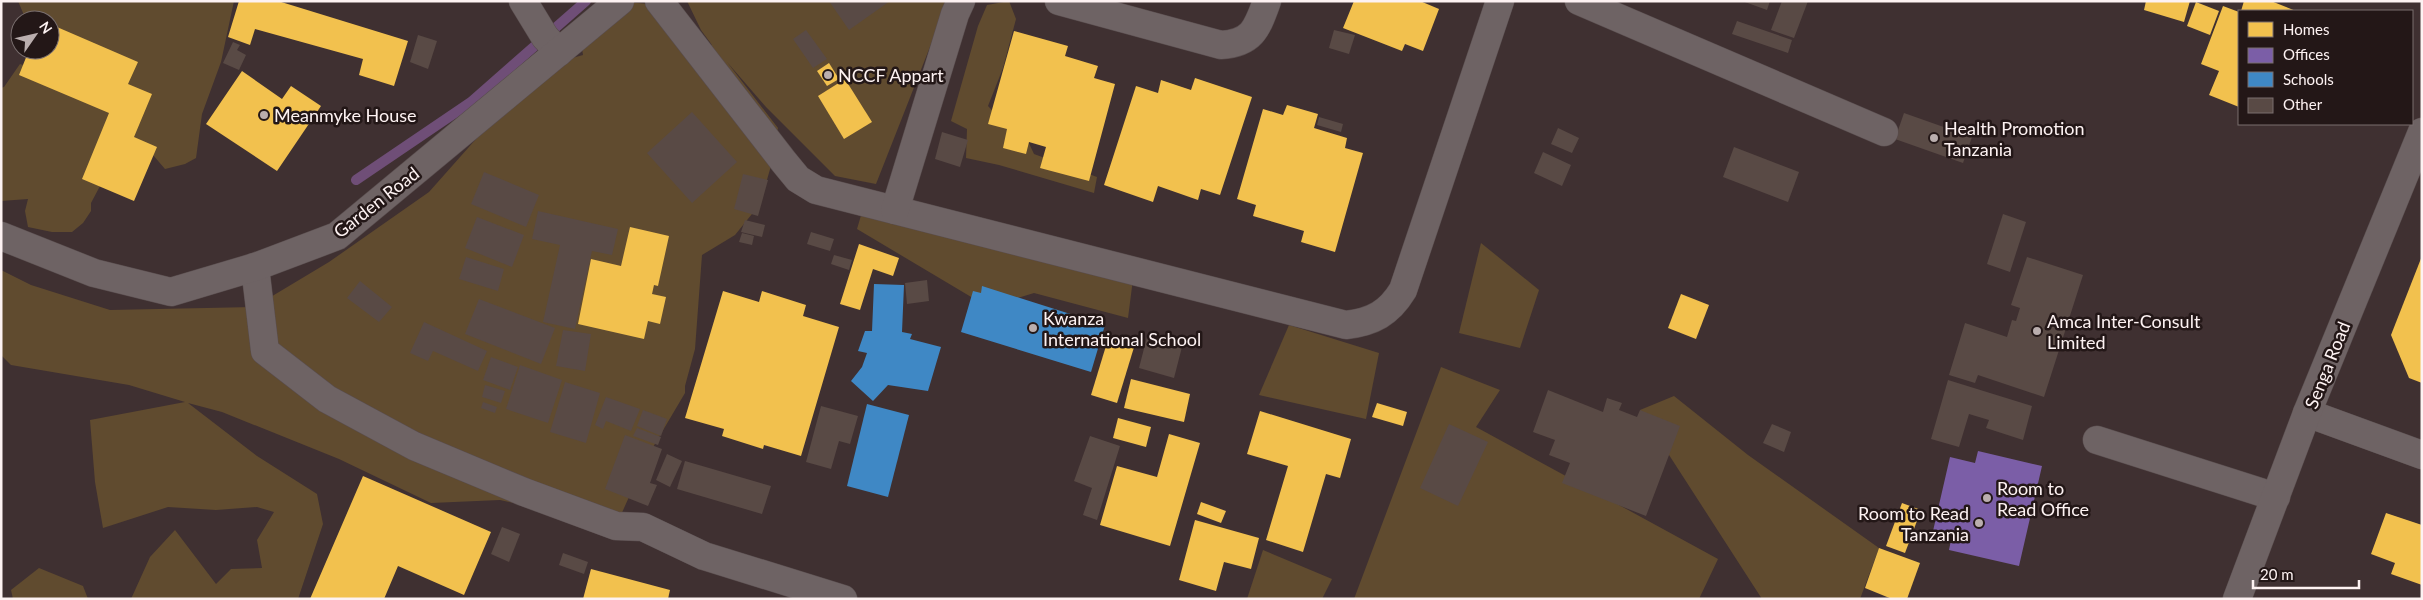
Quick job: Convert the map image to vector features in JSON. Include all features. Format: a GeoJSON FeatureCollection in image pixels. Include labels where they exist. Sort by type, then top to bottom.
{"type":"FeatureCollection","features":[{"type":"Feature","properties":{"kind":"street"},"geometry":{"type":"LineString","coordinates":[[523,1],[545,37],[559,52]]}},
{"type":"Feature","properties":{"kind":"street","name":"Garden Road"},"geometry":{"type":"LineString","coordinates":[[1,236],[94,273],[171,292],[255,267],[337,236],[620,1]]}},
{"type":"Feature","properties":{"kind":"street"},"geometry":{"type":"LineString","coordinates":[[659,1],[798,179],[816,190],[1346,325],[1364,323],[1380,316],[1394,305],[1403,290],[1500,1]]}},
{"type":"Feature","properties":{"kind":"street"},"geometry":{"type":"LineString","coordinates":[[895,210],[955,14],[961,1]]}},
{"type":"Feature","properties":{"kind":"street"},"geometry":{"type":"LineString","coordinates":[[1059,1],[1221,45],[1244,40],[1253,33],[1259,24],[1267,1]]}},
{"type":"Feature","properties":{"kind":"street"},"geometry":{"type":"LineString","coordinates":[[1579,1],[1884,132]]}},
{"type":"Feature","properties":{"kind":"street","name":"Senga Road"},"geometry":{"type":"LineString","coordinates":[[2237,599],[2307,413],[2422,132]]}},
{"type":"Feature","properties":{"kind":"street"},"geometry":{"type":"LineString","coordinates":[[255,267],[265,351],[327,400],[414,446],[524,492],[616,526],[643,527],[704,556],[843,599]]}},
{"type":"Feature","properties":{"kind":"street"},"geometry":{"type":"LineString","coordinates":[[2307,413],[2422,454]]}},
{"type":"Feature","properties":{"kind":"street"},"geometry":{"type":"LineString","coordinates":[[2097,440],[2276,497]]}},
{"type":"Feature","properties":{"kind":"shaded area"},"geometry":{"type":"Polygon","coordinates":[[[18,1],[234,1],[221,62],[202,114],[196,158],[185,164],[165,169],[153,155],[100,186],[91,203],[91,211],[83,223],[72,232],[52,232],[28,227],[25,211],[28,199],[1,201],[1,88],[4,87],[20,64],[53,74],[51,60],[60,60],[60,10],[22,10],[18,1]]]}},
{"type":"Feature","properties":{"kind":"shaded area"},"geometry":{"type":"Polygon","coordinates":[[[609,1],[651,4],[712,45],[701,30],[687,1],[948,1],[876,184],[835,176],[766,107],[727,62],[778,128],[773,150],[775,152],[760,204],[735,235],[702,255],[695,349],[685,386],[685,393],[646,459],[616,526],[500,500],[431,503],[339,459],[222,412],[188,403],[257,456],[317,494],[323,524],[298,599],[131,599],[150,557],[175,530],[216,584],[231,569],[262,568],[257,540],[274,512],[257,507],[216,510],[168,507],[103,528],[95,482],[90,420],[185,402],[129,385],[11,365],[1,355],[1,270],[31,285],[110,310],[254,307],[329,262],[429,192],[540,67],[583,55],[580,35],[609,1]]]}},
{"type":"Feature","properties":{"kind":"shaded area"},"geometry":{"type":"Polygon","coordinates":[[[1009,1],[1016,19],[1003,68],[988,106],[1004,123],[1026,137],[1034,154],[1097,177],[1094,193],[999,165],[966,158],[967,129],[951,121],[978,26],[987,5],[1009,1]]]}},
{"type":"Feature","properties":{"kind":"shaded area"},"geometry":{"type":"Polygon","coordinates":[[[862,212],[1133,279],[1128,318],[1034,293],[988,307],[857,229],[862,212]]]}},
{"type":"Feature","properties":{"kind":"shaded area"},"geometry":{"type":"Polygon","coordinates":[[[1481,243],[1539,290],[1520,348],[1459,333],[1481,243]]]}},
{"type":"Feature","properties":{"kind":"shaded area"},"geometry":{"type":"Polygon","coordinates":[[[1289,325],[1379,353],[1366,419],[1259,395],[1289,325]]]}},
{"type":"Feature","properties":{"kind":"shaded area"},"geometry":{"type":"Polygon","coordinates":[[[1441,367],[1500,390],[1476,427],[1718,559],[1699,599],[1354,599],[1441,367]]]}},
{"type":"Feature","properties":{"kind":"shaded area"},"geometry":{"type":"Polygon","coordinates":[[[1674,396],[1748,455],[1879,548],[1860,599],[1762,599],[1640,410],[1674,396]]]}},
{"type":"Feature","properties":{"kind":"shaded area"},"geometry":{"type":"Polygon","coordinates":[[[1263,550],[1332,579],[1322,599],[1247,599],[1263,550]]]}},
{"type":"Feature","properties":{"kind":"shaded area"},"geometry":{"type":"Polygon","coordinates":[[[39,568],[83,586],[88,599],[13,599],[11,590],[39,568]]]}},
{"type":"Feature","properties":{"kind":"building: Homes"},"geometry":{"type":"Polygon","coordinates":[[[239,1],[278,1],[408,41],[394,86],[359,75],[363,59],[255,29],[250,45],[228,37],[239,1]]]}},
{"type":"Feature","properties":{"kind":"building: Homes"},"geometry":{"type":"Polygon","coordinates":[[[1354,1],[1420,1],[1439,9],[1423,51],[1405,44],[1402,51],[1343,28],[1354,1]]]}},
{"type":"Feature","properties":{"kind":"building: Homes"},"geometry":{"type":"Polygon","coordinates":[[[2146,1],[2190,1],[2184,22],[2144,10],[2146,1]]]}},
{"type":"Feature","properties":{"kind":"building: Homes"},"geometry":{"type":"Polygon","coordinates":[[[2244,1],[2271,1],[2294,10],[2241,10],[2244,1]]]}},
{"type":"Feature","properties":{"kind":"building: Homes"},"geometry":{"type":"Polygon","coordinates":[[[2196,2],[2219,11],[2210,35],[2187,26],[2196,2]]]}},
{"type":"Feature","properties":{"kind":"building: Homes"},"geometry":{"type":"Polygon","coordinates":[[[2223,6],[2238,12],[2238,107],[2209,95],[2219,71],[2201,64],[2223,6]]]}},
{"type":"Feature","properties":{"kind":"building: Homes"},"geometry":{"type":"Polygon","coordinates":[[[60,28],[138,62],[128,84],[152,94],[134,137],[157,147],[134,201],[82,179],[109,113],[19,75],[25,60],[60,60],[60,28]]]}},
{"type":"Feature","properties":{"kind":"building: Homes"},"geometry":{"type":"Polygon","coordinates":[[[1014,31],[1068,46],[1065,56],[1098,66],[1094,78],[1115,84],[1089,181],[1040,168],[1046,147],[1029,142],[1026,154],[1003,148],[1007,129],[988,124],[1014,31]]]}},
{"type":"Feature","properties":{"kind":"building: Homes","name":"NCCF Appart"},"geometry":{"type":"Polygon","coordinates":[[[829,63],[839,79],[827,86],[817,71],[829,63]]]}},
{"type":"Feature","properties":{"kind":"building: Homes","name":"Meanmyke House"},"geometry":{"type":"Polygon","coordinates":[[[242,71],[282,99],[291,86],[321,106],[277,171],[206,124],[242,71]]]}},
{"type":"Feature","properties":{"kind":"building: Homes"},"geometry":{"type":"Polygon","coordinates":[[[1195,78],[1252,97],[1220,195],[1201,189],[1198,200],[1158,186],[1153,202],[1104,185],[1136,86],[1158,93],[1161,80],[1191,90],[1195,78]]]}},
{"type":"Feature","properties":{"kind":"building: Homes"},"geometry":{"type":"Polygon","coordinates":[[[845,79],[872,122],[844,139],[818,96],[845,79]]]}},
{"type":"Feature","properties":{"kind":"building: Homes"},"geometry":{"type":"Polygon","coordinates":[[[1287,105],[1318,114],[1314,128],[1347,138],[1345,148],[1363,153],[1335,252],[1301,242],[1304,231],[1253,216],[1256,205],[1237,199],[1263,109],[1283,115],[1287,105]]]}},
{"type":"Feature","properties":{"kind":"building: Homes"},"geometry":{"type":"Polygon","coordinates":[[[630,227],[669,236],[658,286],[654,285],[652,294],[666,297],[660,324],[648,321],[644,339],[578,324],[591,259],[621,266],[630,227]]]}},
{"type":"Feature","properties":{"kind":"building: Homes"},"geometry":{"type":"Polygon","coordinates":[[[859,244],[899,258],[893,276],[873,269],[860,310],[840,304],[859,244]]]}},
{"type":"Feature","properties":{"kind":"building: Homes"},"geometry":{"type":"Polygon","coordinates":[[[2422,256],[2422,383],[2409,378],[2391,335],[2422,256]]]}},
{"type":"Feature","properties":{"kind":"building: Homes"},"geometry":{"type":"Polygon","coordinates":[[[723,291],[759,302],[762,291],[806,305],[803,316],[839,327],[801,456],[764,445],[763,449],[722,436],[724,429],[685,418],[723,291]]]}},
{"type":"Feature","properties":{"kind":"building: Homes"},"geometry":{"type":"Polygon","coordinates":[[[1681,294],[1709,305],[1696,339],[1668,328],[1681,294]]]}},
{"type":"Feature","properties":{"kind":"building: Homes"},"geometry":{"type":"Polygon","coordinates":[[[1109,336],[1135,344],[1117,403],[1091,395],[1109,336]]]}},
{"type":"Feature","properties":{"kind":"building: Homes"},"geometry":{"type":"Polygon","coordinates":[[[1131,379],[1190,394],[1184,422],[1124,408],[1131,379]]]}},
{"type":"Feature","properties":{"kind":"building: Homes"},"geometry":{"type":"Polygon","coordinates":[[[1377,403],[1407,412],[1403,426],[1372,417],[1377,403]]]}},
{"type":"Feature","properties":{"kind":"building: Homes"},"geometry":{"type":"Polygon","coordinates":[[[1260,411],[1351,439],[1340,478],[1326,474],[1303,552],[1266,540],[1288,466],[1247,454],[1260,411]]]}},
{"type":"Feature","properties":{"kind":"building: Homes"},"geometry":{"type":"Polygon","coordinates":[[[1118,418],[1151,427],[1146,447],[1113,438],[1118,418]]]}},
{"type":"Feature","properties":{"kind":"building: Homes"},"geometry":{"type":"Polygon","coordinates":[[[1169,434],[1200,443],[1170,546],[1100,525],[1117,466],[1157,477],[1169,434]]]}},
{"type":"Feature","properties":{"kind":"building: Homes"},"geometry":{"type":"Polygon","coordinates":[[[363,476],[491,532],[464,595],[398,566],[384,599],[310,599],[363,476]]]}},
{"type":"Feature","properties":{"kind":"building: Homes"},"geometry":{"type":"Polygon","coordinates":[[[1201,502],[1226,511],[1221,523],[1197,514],[1201,502]]]}},
{"type":"Feature","properties":{"kind":"building: Homes"},"geometry":{"type":"Polygon","coordinates":[[[1902,503],[1921,510],[1905,553],[1886,546],[1902,503]]]}},
{"type":"Feature","properties":{"kind":"building: Homes"},"geometry":{"type":"Polygon","coordinates":[[[2386,513],[2422,525],[2422,585],[2391,574],[2395,563],[2371,554],[2386,513]]]}},
{"type":"Feature","properties":{"kind":"building: Homes"},"geometry":{"type":"Polygon","coordinates":[[[1195,520],[1259,538],[1251,569],[1224,562],[1216,591],[1179,580],[1195,520]]]}},
{"type":"Feature","properties":{"kind":"building: Homes"},"geometry":{"type":"Polygon","coordinates":[[[1879,548],[1920,563],[1907,599],[1892,599],[1865,588],[1879,548]]]}},
{"type":"Feature","properties":{"kind":"building: Homes"},"geometry":{"type":"Polygon","coordinates":[[[591,569],[670,590],[668,599],[583,599],[591,569]]]}},
{"type":"Feature","properties":{"kind":"building: Offices","name":"Room to Read Office"},"geometry":{"type":"Polygon","coordinates":[[[1978,451],[2042,466],[2019,566],[1949,550],[1952,535],[1933,531],[1950,457],[1975,463],[1978,451]]]}},
{"type":"Feature","properties":{"kind":"building: Schools"},"geometry":{"type":"Polygon","coordinates":[[[874,284],[904,285],[902,332],[912,334],[910,339],[941,347],[928,391],[888,385],[873,401],[851,381],[862,367],[867,353],[858,351],[865,331],[872,331],[874,284]]]}},
{"type":"Feature","properties":{"kind":"building: Schools","name":"Kwanza International School"},"geometry":{"type":"Polygon","coordinates":[[[982,286],[1105,325],[1091,372],[961,332],[973,291],[981,293],[982,286]]]}},
{"type":"Feature","properties":{"kind":"building: Schools"},"geometry":{"type":"Polygon","coordinates":[[[867,404],[909,415],[888,497],[847,486],[867,404]]]}},
{"type":"Feature","properties":{"kind":"building: Other"},"geometry":{"type":"Polygon","coordinates":[[[829,1],[890,1],[849,30],[829,1]]]}},
{"type":"Feature","properties":{"kind":"building: Other"},"geometry":{"type":"Polygon","coordinates":[[[1742,1],[1770,1],[1767,10],[1742,1]]]}},
{"type":"Feature","properties":{"kind":"building: Other"},"geometry":{"type":"Polygon","coordinates":[[[1782,1],[1808,1],[1794,38],[1771,30],[1782,1]]]}},
{"type":"Feature","properties":{"kind":"building: Other"},"geometry":{"type":"Polygon","coordinates":[[[1737,21],[1792,40],[1788,53],[1732,34],[1737,21]]]}},
{"type":"Feature","properties":{"kind":"building: Other"},"geometry":{"type":"Polygon","coordinates":[[[806,30],[827,59],[813,68],[793,39],[806,30]]]}},
{"type":"Feature","properties":{"kind":"building: Other"},"geometry":{"type":"Polygon","coordinates":[[[1334,30],[1355,35],[1349,54],[1329,48],[1334,30]]]}},
{"type":"Feature","properties":{"kind":"building: Other"},"geometry":{"type":"Polygon","coordinates":[[[418,35],[437,41],[428,69],[410,62],[418,35]]]}},
{"type":"Feature","properties":{"kind":"building: Other"},"geometry":{"type":"Polygon","coordinates":[[[233,42],[240,45],[237,50],[246,55],[239,70],[223,63],[233,42]]]}},
{"type":"Feature","properties":{"kind":"building: Other"},"geometry":{"type":"Polygon","coordinates":[[[692,112],[737,162],[692,203],[647,153],[692,112]]]}},
{"type":"Feature","properties":{"kind":"building: Other","name":"Health Promotion Tanzania"},"geometry":{"type":"Polygon","coordinates":[[[1904,113],[1972,137],[1963,163],[1895,139],[1904,113]]]}},
{"type":"Feature","properties":{"kind":"building: Other"},"geometry":{"type":"Polygon","coordinates":[[[1319,117],[1343,124],[1341,132],[1317,125],[1319,117]]]}},
{"type":"Feature","properties":{"kind":"building: Other"},"geometry":{"type":"Polygon","coordinates":[[[1558,128],[1579,138],[1572,153],[1551,144],[1558,128]]]}},
{"type":"Feature","properties":{"kind":"building: Other"},"geometry":{"type":"Polygon","coordinates":[[[942,132],[968,140],[960,167],[935,159],[942,132]]]}},
{"type":"Feature","properties":{"kind":"building: Other"},"geometry":{"type":"Polygon","coordinates":[[[1734,147],[1799,172],[1788,202],[1723,177],[1734,147]]]}},
{"type":"Feature","properties":{"kind":"building: Other"},"geometry":{"type":"Polygon","coordinates":[[[1543,152],[1571,165],[1562,186],[1534,173],[1543,152]]]}},
{"type":"Feature","properties":{"kind":"building: Other"},"geometry":{"type":"Polygon","coordinates":[[[484,172],[539,195],[526,227],[471,204],[484,172]]]}},
{"type":"Feature","properties":{"kind":"building: Other"},"geometry":{"type":"Polygon","coordinates":[[[743,174],[768,180],[758,216],[734,209],[743,174]]]}},
{"type":"Feature","properties":{"kind":"building: Other"},"geometry":{"type":"Polygon","coordinates":[[[538,211],[618,229],[612,255],[592,251],[575,329],[543,322],[560,245],[532,239],[538,211]]]}},
{"type":"Feature","properties":{"kind":"building: Other"},"geometry":{"type":"Polygon","coordinates":[[[2003,214],[2026,222],[2010,272],[1987,264],[2003,214]]]}},
{"type":"Feature","properties":{"kind":"building: Other"},"geometry":{"type":"Polygon","coordinates":[[[477,217],[524,235],[512,267],[465,248],[477,217]]]}},
{"type":"Feature","properties":{"kind":"building: Other"},"geometry":{"type":"Polygon","coordinates":[[[745,220],[765,225],[762,237],[741,232],[745,220]]]}},
{"type":"Feature","properties":{"kind":"building: Other"},"geometry":{"type":"Polygon","coordinates":[[[811,232],[834,239],[830,251],[807,244],[811,232]]]}},
{"type":"Feature","properties":{"kind":"building: Other"},"geometry":{"type":"Polygon","coordinates":[[[742,233],[754,236],[752,245],[739,242],[742,233]]]}},
{"type":"Feature","properties":{"kind":"building: Other"},"geometry":{"type":"Polygon","coordinates":[[[834,255],[852,260],[849,270],[831,264],[834,255]]]}},
{"type":"Feature","properties":{"kind":"building: Other"},"geometry":{"type":"Polygon","coordinates":[[[466,257],[504,269],[498,291],[459,279],[466,257]]]}},
{"type":"Feature","properties":{"kind":"building: Other","name":"Amca Inter-Consult Limited"},"geometry":{"type":"Polygon","coordinates":[[[2027,257],[2083,275],[2044,397],[1978,375],[1975,383],[1949,375],[1965,323],[2007,337],[2012,320],[2016,321],[2020,308],[2011,305],[2027,257]]]}},
{"type":"Feature","properties":{"kind":"building: Other"},"geometry":{"type":"Polygon","coordinates":[[[927,280],[929,301],[907,304],[905,283],[927,280]]]}},
{"type":"Feature","properties":{"kind":"building: Other"},"geometry":{"type":"Polygon","coordinates":[[[360,281],[392,307],[379,322],[347,298],[360,281]]]}},
{"type":"Feature","properties":{"kind":"building: Other"},"geometry":{"type":"Polygon","coordinates":[[[479,299],[555,328],[541,364],[465,334],[479,299]]]}},
{"type":"Feature","properties":{"kind":"building: Other"},"geometry":{"type":"Polygon","coordinates":[[[424,322],[487,351],[478,371],[433,351],[428,361],[410,353],[424,322]]]}},
{"type":"Feature","properties":{"kind":"building: Other"},"geometry":{"type":"Polygon","coordinates":[[[563,330],[591,334],[585,371],[556,366],[563,330]]]}},
{"type":"Feature","properties":{"kind":"building: Other"},"geometry":{"type":"Polygon","coordinates":[[[1148,333],[1183,343],[1174,378],[1139,368],[1148,333]]]}},
{"type":"Feature","properties":{"kind":"building: Other"},"geometry":{"type":"Polygon","coordinates":[[[491,357],[518,367],[510,390],[483,380],[491,357]]]}},
{"type":"Feature","properties":{"kind":"building: Other"},"geometry":{"type":"Polygon","coordinates":[[[520,365],[562,380],[548,423],[506,409],[520,365]]]}},
{"type":"Feature","properties":{"kind":"building: Other","name":"Room to Read Office"},"geometry":{"type":"Polygon","coordinates":[[[1948,380],[2032,406],[2023,440],[1986,428],[1989,420],[1969,414],[1959,447],[1931,439],[1948,380]]]}},
{"type":"Feature","properties":{"kind":"building: Other"},"geometry":{"type":"Polygon","coordinates":[[[565,382],[600,393],[586,443],[550,432],[565,382]]]}},
{"type":"Feature","properties":{"kind":"building: Other"},"geometry":{"type":"Polygon","coordinates":[[[485,385],[505,391],[501,403],[482,397],[485,385]]]}},
{"type":"Feature","properties":{"kind":"building: Other"},"geometry":{"type":"Polygon","coordinates":[[[1548,390],[1603,412],[1607,398],[1622,403],[1619,410],[1637,417],[1640,410],[1680,426],[1646,516],[1562,483],[1570,463],[1549,455],[1555,440],[1533,432],[1548,390]]]}},
{"type":"Feature","properties":{"kind":"building: Other"},"geometry":{"type":"Polygon","coordinates":[[[606,397],[640,409],[631,431],[606,421],[603,429],[595,425],[606,397]]]}},
{"type":"Feature","properties":{"kind":"building: Other"},"geometry":{"type":"Polygon","coordinates":[[[483,402],[497,407],[495,413],[481,408],[483,402]]]}},
{"type":"Feature","properties":{"kind":"building: Other"},"geometry":{"type":"Polygon","coordinates":[[[821,406],[858,416],[850,444],[839,441],[831,469],[806,462],[821,406]]]}},
{"type":"Feature","properties":{"kind":"building: Other"},"geometry":{"type":"Polygon","coordinates":[[[643,410],[667,419],[661,436],[637,426],[643,410]]]}},
{"type":"Feature","properties":{"kind":"building: Other"},"geometry":{"type":"Polygon","coordinates":[[[1449,424],[1488,442],[1458,506],[1420,488],[1449,424]]]}},
{"type":"Feature","properties":{"kind":"building: Other"},"geometry":{"type":"Polygon","coordinates":[[[1772,424],[1791,432],[1784,452],[1763,443],[1772,424]]]}},
{"type":"Feature","properties":{"kind":"building: Other"},"geometry":{"type":"Polygon","coordinates":[[[637,428],[661,437],[658,445],[633,436],[637,428]]]}},
{"type":"Feature","properties":{"kind":"building: Other"},"geometry":{"type":"Polygon","coordinates":[[[625,435],[662,449],[650,483],[657,485],[648,506],[605,489],[625,435]]]}},
{"type":"Feature","properties":{"kind":"building: Other"},"geometry":{"type":"Polygon","coordinates":[[[1090,436],[1120,446],[1097,520],[1083,515],[1092,488],[1074,481],[1090,436]]]}},
{"type":"Feature","properties":{"kind":"building: Other"},"geometry":{"type":"Polygon","coordinates":[[[667,454],[682,461],[670,487],[656,480],[667,454]]]}},
{"type":"Feature","properties":{"kind":"building: Other"},"geometry":{"type":"Polygon","coordinates":[[[685,461],[771,486],[762,514],[677,489],[685,461]]]}},
{"type":"Feature","properties":{"kind":"building: Other"},"geometry":{"type":"Polygon","coordinates":[[[502,527],[520,534],[509,562],[491,554],[502,527]]]}},
{"type":"Feature","properties":{"kind":"building: Other"},"geometry":{"type":"Polygon","coordinates":[[[563,553],[588,562],[584,574],[559,565],[563,553]]]}},
{"type":"Feature","properties":{"kind":"waterway"},"geometry":{"type":"LineString","coordinates":[[356,180],[471,102],[586,1]]}},
{"type":"Feature","properties":{"kind":"place","name":"NCCF Appart"},"geometry":{"type":"Point","coordinates":[828,75]}},
{"type":"Feature","properties":{"kind":"place","name":"Meanmyke House"},"geometry":{"type":"Point","coordinates":[264,115]}},
{"type":"Feature","properties":{"kind":"place","name":"Health Promotion Tanzania"},"geometry":{"type":"Point","coordinates":[1934,138]}},
{"type":"Feature","properties":{"kind":"place","name":"Kwanza International School"},"geometry":{"type":"Point","coordinates":[1033,328]}},
{"type":"Feature","properties":{"kind":"place","name":"Amca Inter-Consult Limited"},"geometry":{"type":"Point","coordinates":[2037,331]}},
{"type":"Feature","properties":{"kind":"place","name":"Room to Read Office"},"geometry":{"type":"Point","coordinates":[1987,498]}},
{"type":"Feature","properties":{"kind":"place","name":"Room to Read Tanzania"},"geometry":{"type":"Point","coordinates":[1979,523]}}]}
